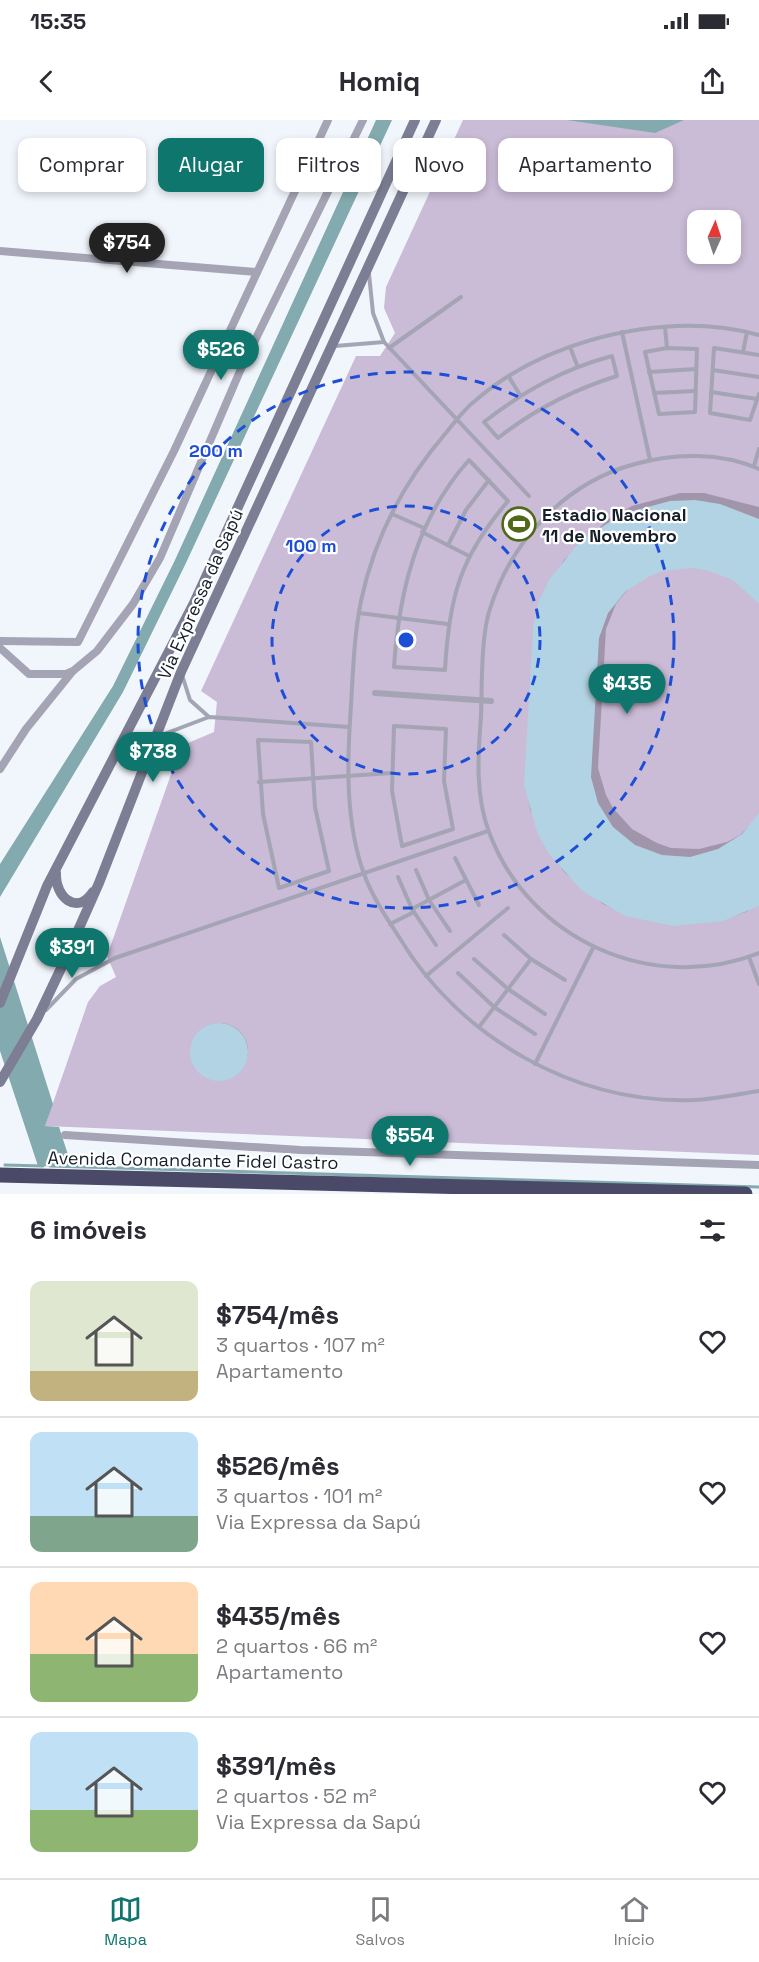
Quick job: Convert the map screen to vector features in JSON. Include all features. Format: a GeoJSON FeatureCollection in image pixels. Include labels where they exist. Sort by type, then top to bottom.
{"type":"FeatureCollection","features":[{"type":"Feature","properties":{"kind":"highway","name":"Avenida Comandante Fidel Castro"},"geometry":{"type":"LineString","coordinates":[[7,1175],[538,1191],[745,1194]]}},
{"type":"Feature","properties":{"kind":"main road","name":"Via Expressa da Sapú"},"geometry":{"type":"LineString","coordinates":[[0,1003],[56,867],[194,603],[415,120]]}},
{"type":"Feature","properties":{"kind":"main road","name":"Via Expressa da Sapú"},"geometry":{"type":"LineString","coordinates":[[0,1082],[37,1019],[99,883],[182,672],[436,120]]}},
{"type":"Feature","properties":{"kind":"main road"},"geometry":{"type":"LineString","coordinates":[[56,867],[55,886],[64,898],[72,901],[85,901],[99,883]]}},
{"type":"Feature","properties":{"kind":"main road"},"geometry":{"type":"LineString","coordinates":[[0,1168],[7,1175]]}},
{"type":"Feature","properties":{"kind":"street"},"geometry":{"type":"LineString","coordinates":[[0,641],[78,642],[174,451],[328,120]]}},
{"type":"Feature","properties":{"kind":"street"},"geometry":{"type":"LineString","coordinates":[[0,769],[26,729],[73,671],[98,651],[133,604],[160,558],[240,370],[363,120]]}},
{"type":"Feature","properties":{"kind":"street"},"geometry":{"type":"LineString","coordinates":[[0,251],[257,272]]}},
{"type":"Feature","properties":{"kind":"street"},"geometry":{"type":"LineString","coordinates":[[0,648],[29,674],[66,674],[73,671]]}},
{"type":"Feature","properties":{"kind":"street"},"geometry":{"type":"LineString","coordinates":[[375,693],[491,701]]}},
{"type":"Feature","properties":{"kind":"street"},"geometry":{"type":"LineString","coordinates":[[65,1135],[301,1150],[759,1165]]}},
{"type":"Feature","properties":{"kind":"lane"},"geometry":{"type":"LineString","coordinates":[[368,266],[374,314],[384,342],[529,496]]}},
{"type":"Feature","properties":{"kind":"lane"},"geometry":{"type":"LineString","coordinates":[[389,348],[461,297]]}},
{"type":"Feature","properties":{"kind":"lane"},"geometry":{"type":"LineString","coordinates":[[759,335],[709,326],[665,327],[622,332],[570,347],[532,363],[474,401],[458,418],[407,485],[371,561],[359,613],[349,727],[348,776],[353,825],[364,874],[390,924],[426,976],[451,1004],[478,1027],[535,1064],[565,1077],[629,1095],[695,1100],[759,1091]]}},
{"type":"Feature","properties":{"kind":"lane"},"geometry":{"type":"LineString","coordinates":[[665,327],[667,348]]}},
{"type":"Feature","properties":{"kind":"lane"},"geometry":{"type":"LineString","coordinates":[[622,332],[650,460]]}},
{"type":"Feature","properties":{"kind":"lane"},"geometry":{"type":"LineString","coordinates":[[743,352],[747,332]]}},
{"type":"Feature","properties":{"kind":"lane"},"geometry":{"type":"LineString","coordinates":[[331,347],[384,342]]}},
{"type":"Feature","properties":{"kind":"lane"},"geometry":{"type":"LineString","coordinates":[[570,347],[577,365]]}},
{"type":"Feature","properties":{"kind":"lane"},"geometry":{"type":"LineString","coordinates":[[667,348],[697,349],[695,412],[659,414],[645,352],[667,348]]}},
{"type":"Feature","properties":{"kind":"lane"},"geometry":{"type":"LineString","coordinates":[[711,392],[758,396],[750,420],[710,413],[711,392],[713,370],[714,348],[759,355]]}},
{"type":"Feature","properties":{"kind":"lane"},"geometry":{"type":"LineString","coordinates":[[612,356],[617,376],[555,399],[498,438],[484,422],[519,395],[577,365],[612,356]]}},
{"type":"Feature","properties":{"kind":"lane"},"geometry":{"type":"LineString","coordinates":[[649,372],[696,369]]}},
{"type":"Feature","properties":{"kind":"lane"},"geometry":{"type":"LineString","coordinates":[[713,370],[759,378]]}},
{"type":"Feature","properties":{"kind":"lane"},"geometry":{"type":"LineString","coordinates":[[509,377],[519,395]]}},
{"type":"Feature","properties":{"kind":"lane"},"geometry":{"type":"LineString","coordinates":[[654,393],[695,391]]}},
{"type":"Feature","properties":{"kind":"lane"},"geometry":{"type":"LineString","coordinates":[[754,466],[759,449]]}},
{"type":"Feature","properties":{"kind":"lane"},"geometry":{"type":"LineString","coordinates":[[759,469],[754,466],[700,456],[650,460],[613,470],[581,487],[550,510],[525,540],[503,574],[489,614],[478,767],[480,797],[489,831],[505,864],[530,900],[558,927],[593,948],[630,962],[670,968],[711,966],[759,953]]}},
{"type":"Feature","properties":{"kind":"lane"},"geometry":{"type":"LineString","coordinates":[[469,460],[508,501],[488,525],[469,556],[458,580],[447,624],[445,670],[394,667],[399,618],[406,583],[423,530],[450,481],[469,460]]}},
{"type":"Feature","properties":{"kind":"lane"},"geometry":{"type":"LineString","coordinates":[[448,545],[466,510],[489,480]]}},
{"type":"Feature","properties":{"kind":"lane"},"geometry":{"type":"LineString","coordinates":[[392,514],[469,556]]}},
{"type":"Feature","properties":{"kind":"lane"},"geometry":{"type":"LineString","coordinates":[[359,613],[447,624]]}},
{"type":"Feature","properties":{"kind":"lane"},"geometry":{"type":"LineString","coordinates":[[182,672],[190,700],[201,713],[209,717],[349,727]]}},
{"type":"Feature","properties":{"kind":"lane"},"geometry":{"type":"LineString","coordinates":[[155,738],[209,717]]}},
{"type":"Feature","properties":{"kind":"lane"},"geometry":{"type":"LineString","coordinates":[[394,726],[446,729],[444,781],[453,829],[402,846],[394,810],[391,773],[394,726]]}},
{"type":"Feature","properties":{"kind":"lane"},"geometry":{"type":"LineString","coordinates":[[258,740],[311,742],[312,778],[321,840],[329,871],[279,888],[269,852],[259,782],[258,740]]}},
{"type":"Feature","properties":{"kind":"lane"},"geometry":{"type":"LineString","coordinates":[[259,782],[391,773]]}},
{"type":"Feature","properties":{"kind":"lane"},"geometry":{"type":"LineString","coordinates":[[37,1019],[76,980],[115,958],[489,831]]}},
{"type":"Feature","properties":{"kind":"lane"},"geometry":{"type":"LineString","coordinates":[[455,858],[464,881],[479,905]]}},
{"type":"Feature","properties":{"kind":"lane"},"geometry":{"type":"LineString","coordinates":[[416,870],[429,900],[450,931]]}},
{"type":"Feature","properties":{"kind":"lane"},"geometry":{"type":"LineString","coordinates":[[398,877],[413,910],[436,945]]}},
{"type":"Feature","properties":{"kind":"lane"},"geometry":{"type":"LineString","coordinates":[[390,924],[464,881]]}},
{"type":"Feature","properties":{"kind":"lane"},"geometry":{"type":"LineString","coordinates":[[426,976],[508,908]]}},
{"type":"Feature","properties":{"kind":"lane"},"geometry":{"type":"LineString","coordinates":[[504,936],[531,959],[564,980]]}},
{"type":"Feature","properties":{"kind":"lane"},"geometry":{"type":"LineString","coordinates":[[535,1064],[593,948]]}},
{"type":"Feature","properties":{"kind":"lane"},"geometry":{"type":"LineString","coordinates":[[749,957],[759,984]]}},
{"type":"Feature","properties":{"kind":"lane"},"geometry":{"type":"LineString","coordinates":[[478,1027],[531,959]]}},
{"type":"Feature","properties":{"kind":"lane"},"geometry":{"type":"LineString","coordinates":[[474,960],[508,990],[545,1014]]}},
{"type":"Feature","properties":{"kind":"lane"},"geometry":{"type":"LineString","coordinates":[[458,973],[494,1007],[535,1034]]}},
{"type":"Feature","properties":{"kind":"shaded area","name":"Estadio Nacional 11 de Novembro"},"geometry":{"type":"Polygon","coordinates":[[[463,120],[759,120],[759,1155],[45,1126],[88,1002],[100,986],[116,977],[107,956],[181,746],[214,732],[217,702],[201,691],[356,356],[380,356],[395,333],[384,308],[386,287],[430,192],[486,192],[486,138],[455,138],[463,120]]]}},
{"type":"Feature","properties":{"kind":"water"},"geometry":{"type":"Polygon","coordinates":[[[376,120],[392,120],[381,144],[381,138],[368,138],[376,120]]]}},
{"type":"Feature","properties":{"kind":"water"},"geometry":{"type":"Polygon","coordinates":[[[567,120],[684,120],[655,133],[567,120]]]}},
{"type":"Feature","properties":{"kind":"water"},"geometry":{"type":"Polygon","coordinates":[[[343,192],[359,192],[185,565],[123,692],[0,897],[0,864],[113,686],[175,560],[343,192]]]}},
{"type":"Feature","properties":{"kind":"water"},"geometry":{"type":"Polygon","coordinates":[[[0,937],[53,1104],[45,1126],[59,1127],[72,1167],[38,1166],[0,1051],[0,937]]]}},
{"type":"Feature","properties":{"kind":"building"},"geometry":{"type":"Polygon","coordinates":[[[695,500],[720,504],[759,519],[759,604],[733,580],[706,570],[692,568],[663,571],[626,591],[608,613],[599,638],[591,777],[598,803],[613,827],[635,845],[662,855],[690,857],[718,849],[742,834],[759,813],[759,906],[723,921],[673,926],[625,916],[582,891],[549,854],[537,832],[524,785],[533,629],[538,603],[549,580],[580,541],[622,514],[670,501],[695,500]]]}},
{"type":"Feature","properties":{"kind":"building"},"geometry":{"type":"Polygon","coordinates":[[[219,1023],[230,1025],[243,1036],[248,1052],[246,1063],[235,1076],[219,1081],[208,1079],[195,1068],[190,1052],[192,1041],[203,1028],[219,1023]]]}},
{"type":"Feature","properties":{"kind":"waterway"},"geometry":{"type":"LineString","coordinates":[[5,1165],[43,1166]]}},
{"type":"Feature","properties":{"kind":"waterway"},"geometry":{"type":"LineString","coordinates":[[50,1166],[759,1187]]}},
{"type":"Feature","properties":{"kind":"place","name":"Estadio Nacional 11 de Novembro"},"geometry":{"type":"Point","coordinates":[519,524]}}]}
